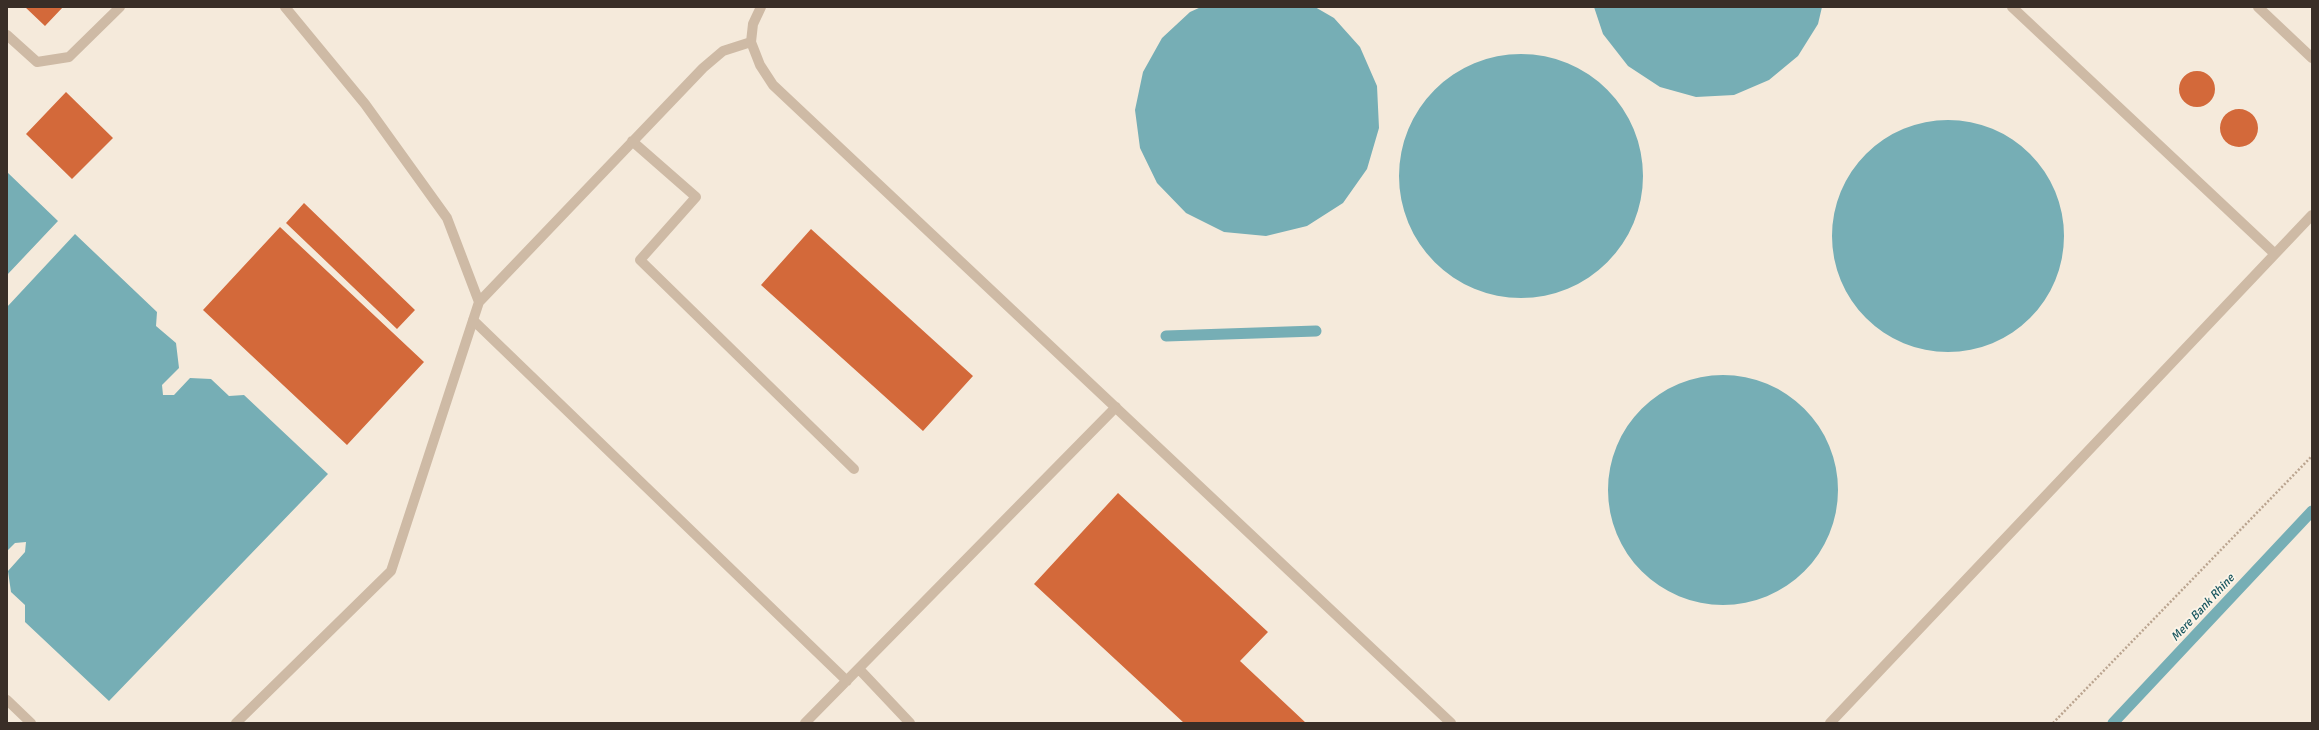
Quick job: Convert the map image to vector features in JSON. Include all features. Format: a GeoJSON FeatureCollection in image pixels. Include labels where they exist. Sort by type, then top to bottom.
{"type":"FeatureCollection","features":[{"type":"Feature","properties":{"kind":"lane"},"geometry":{"type":"LineString","coordinates":[[7,35],[37,62],[69,57],[120,7]]}},
{"type":"Feature","properties":{"kind":"lane"},"geometry":{"type":"LineString","coordinates":[[285,7],[365,104],[447,218],[479,302]]}},
{"type":"Feature","properties":{"kind":"lane"},"geometry":{"type":"LineString","coordinates":[[761,7],[753,24],[751,42],[760,65],[773,85],[1451,723]]}},
{"type":"Feature","properties":{"kind":"lane"},"geometry":{"type":"LineString","coordinates":[[2012,7],[2275,254]]}},
{"type":"Feature","properties":{"kind":"lane"},"geometry":{"type":"LineString","coordinates":[[2258,7],[2312,58]]}},
{"type":"Feature","properties":{"kind":"lane"},"geometry":{"type":"LineString","coordinates":[[236,723],[392,571],[479,302],[632,140],[703,68],[723,52],[751,42]]}},
{"type":"Feature","properties":{"kind":"lane"},"geometry":{"type":"LineString","coordinates":[[632,140],[696,197],[640,260],[854,469]]}},
{"type":"Feature","properties":{"kind":"lane"},"geometry":{"type":"LineString","coordinates":[[1830,723],[2312,215]]}},
{"type":"Feature","properties":{"kind":"lane"},"geometry":{"type":"LineString","coordinates":[[473,320],[847,681]]}},
{"type":"Feature","properties":{"kind":"lane"},"geometry":{"type":"LineString","coordinates":[[805,723],[1116,407]]}},
{"type":"Feature","properties":{"kind":"lane"},"geometry":{"type":"LineString","coordinates":[[859,669],[910,723]]}},
{"type":"Feature","properties":{"kind":"lane"},"geometry":{"type":"LineString","coordinates":[[7,700],[31,723]]}},
{"type":"Feature","properties":{"kind":"path"},"geometry":{"type":"LineString","coordinates":[[2053,723],[2312,456]]}},
{"type":"Feature","properties":{"kind":"water"},"geometry":{"type":"Polygon","coordinates":[[[1201,7],[1315,7],[1334,18],[1360,47],[1377,86],[1379,128],[1367,169],[1343,203],[1307,226],[1266,236],[1224,232],[1186,213],[1157,183],[1140,148],[1135,110],[1143,72],[1162,38],[1190,12],[1201,7]]]}},
{"type":"Feature","properties":{"kind":"water"},"geometry":{"type":"Polygon","coordinates":[[[1594,7],[1822,7],[1818,24],[1798,56],[1769,80],[1734,95],[1696,97],[1660,87],[1628,66],[1603,34],[1594,7]]]}},
{"type":"Feature","properties":{"kind":"water"},"geometry":{"type":"Polygon","coordinates":[[[1521,54],[1545,56],[1568,63],[1579,68],[1607,90],[1629,118],[1634,129],[1641,152],[1643,176],[1641,200],[1634,223],[1629,234],[1607,262],[1579,284],[1568,289],[1545,296],[1521,298],[1497,296],[1474,289],[1463,284],[1435,262],[1413,234],[1408,223],[1401,200],[1399,176],[1401,152],[1408,129],[1413,118],[1435,90],[1463,68],[1474,63],[1497,56],[1521,54]]]}},
{"type":"Feature","properties":{"kind":"water"},"geometry":{"type":"Polygon","coordinates":[[[1937,120],[1959,120],[1982,125],[2003,134],[2022,146],[2038,162],[2050,181],[2059,202],[2064,225],[2062,259],[2050,291],[2038,310],[2022,326],[2003,338],[1982,347],[1959,352],[1937,352],[1914,347],[1893,338],[1874,326],[1858,310],[1846,291],[1837,270],[1832,247],[1832,225],[1837,202],[1846,181],[1858,162],[1874,146],[1893,134],[1914,125],[1937,120]]]}},
{"type":"Feature","properties":{"kind":"water"},"geometry":{"type":"Polygon","coordinates":[[[7,172],[58,221],[7,275],[7,172]]]}},
{"type":"Feature","properties":{"kind":"water"},"geometry":{"type":"Polygon","coordinates":[[[75,234],[157,312],[156,326],[176,343],[179,368],[162,385],[163,395],[174,395],[190,378],[211,379],[229,396],[244,395],[328,474],[109,701],[25,622],[25,605],[11,592],[8,571],[25,552],[26,542],[15,543],[7,551],[7,307],[75,234]]]}},
{"type":"Feature","properties":{"kind":"water"},"geometry":{"type":"Polygon","coordinates":[[[1712,375],[1734,375],[1756,380],[1777,388],[1796,401],[1812,417],[1825,436],[1833,457],[1838,479],[1836,512],[1825,544],[1812,563],[1796,579],[1777,592],[1756,600],[1734,605],[1712,605],[1690,600],[1669,592],[1650,579],[1634,563],[1621,544],[1613,523],[1608,501],[1608,479],[1613,457],[1621,436],[1634,417],[1650,401],[1669,388],[1690,380],[1712,375]]]}},
{"type":"Feature","properties":{"kind":"building"},"geometry":{"type":"Polygon","coordinates":[[[25,7],[63,7],[45,26],[25,7]]]}},
{"type":"Feature","properties":{"kind":"building"},"geometry":{"type":"Polygon","coordinates":[[[2197,71],[2210,76],[2215,89],[2210,102],[2197,107],[2184,102],[2179,89],[2184,76],[2197,71]]]}},
{"type":"Feature","properties":{"kind":"building"},"geometry":{"type":"Polygon","coordinates":[[[66,92],[113,138],[72,179],[26,134],[66,92]]]}},
{"type":"Feature","properties":{"kind":"building"},"geometry":{"type":"Polygon","coordinates":[[[2239,109],[2249,112],[2255,118],[2258,128],[2255,138],[2249,144],[2239,147],[2229,144],[2223,138],[2220,128],[2223,118],[2229,112],[2239,109]]]}},
{"type":"Feature","properties":{"kind":"building"},"geometry":{"type":"Polygon","coordinates":[[[304,203],[415,310],[397,329],[286,223],[304,203]]]}},
{"type":"Feature","properties":{"kind":"building"},"geometry":{"type":"Polygon","coordinates":[[[280,227],[424,362],[347,445],[203,310],[280,227]]]}},
{"type":"Feature","properties":{"kind":"building"},"geometry":{"type":"Polygon","coordinates":[[[811,229],[973,376],[923,431],[761,285],[811,229]]]}},
{"type":"Feature","properties":{"kind":"building"},"geometry":{"type":"Polygon","coordinates":[[[1118,493],[1268,632],[1240,661],[1306,723],[1184,723],[1034,584],[1118,493]]]}},
{"type":"Feature","properties":{"kind":"waterway"},"geometry":{"type":"LineString","coordinates":[[1166,336],[1316,331]]}},
{"type":"Feature","properties":{"kind":"waterway","name":"Mere Bank Rhine"},"geometry":{"type":"LineString","coordinates":[[2113,723],[2312,511]]}}]}
